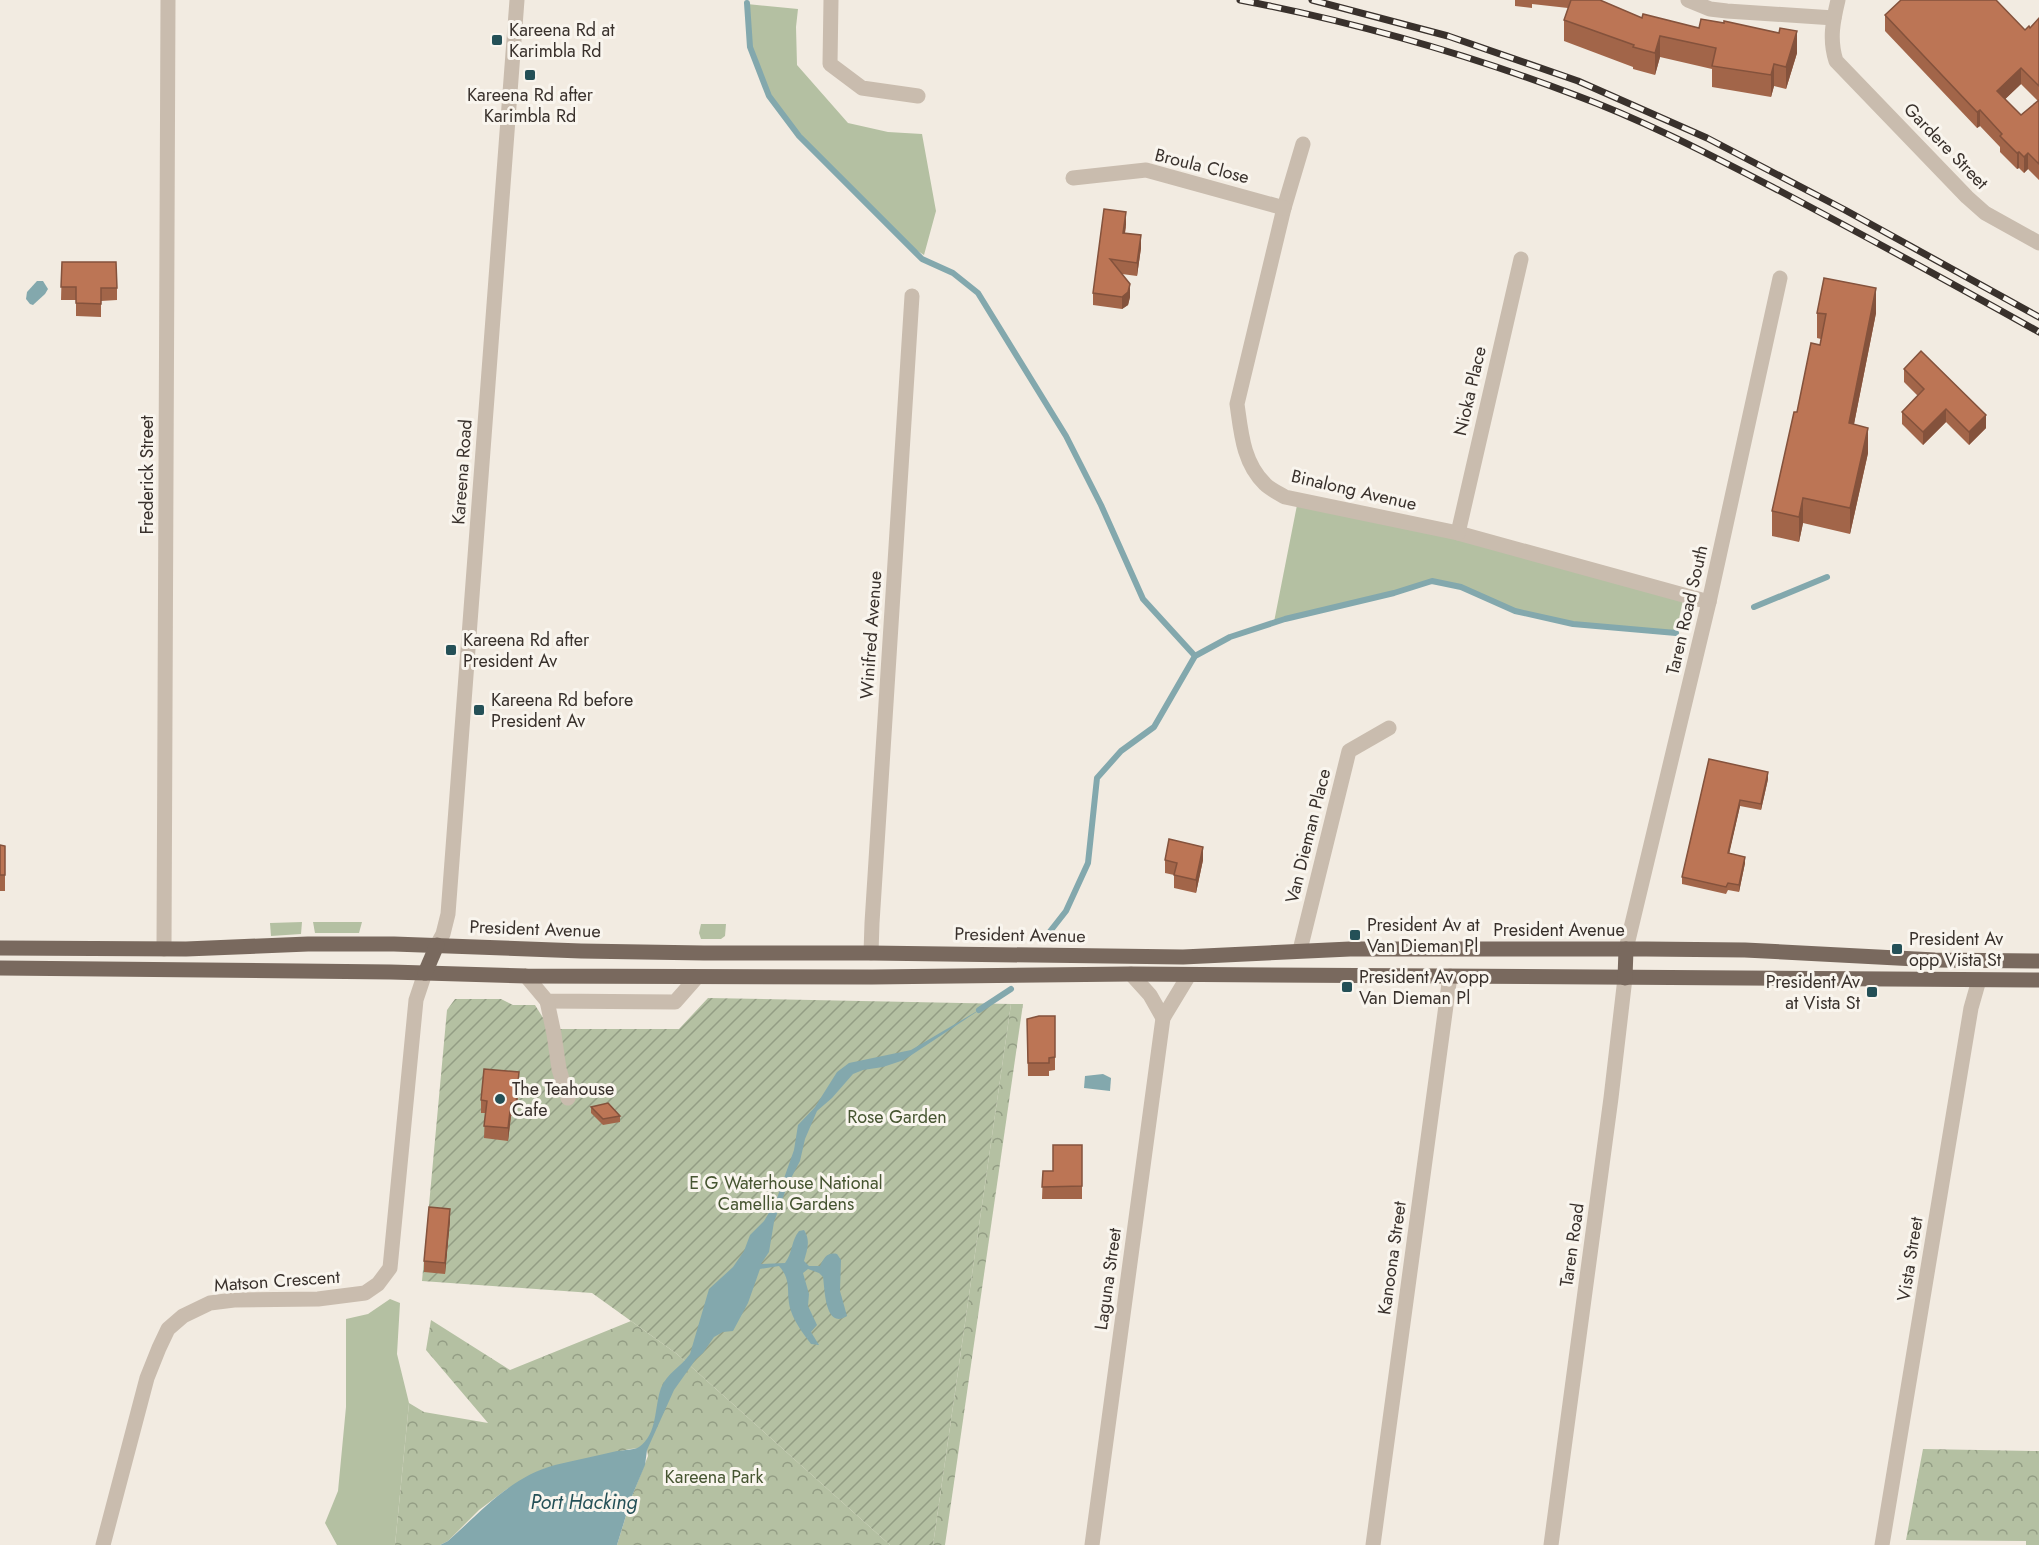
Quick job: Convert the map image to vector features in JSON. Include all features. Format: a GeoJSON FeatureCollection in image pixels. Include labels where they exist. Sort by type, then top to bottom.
{"type":"FeatureCollection","features":[{"type":"Feature","properties":{"kind":"main road","name":"President Avenue"},"geometry":{"type":"LineString","coordinates":[[0,948],[164,949],[309,944],[437,945],[603,951],[1209,957],[1300,950],[1626,949],[1745,950],[1924,960],[2039,961]]}},
{"type":"Feature","properties":{"kind":"main road","name":"Matson Crescent"},"geometry":{"type":"LineString","coordinates":[[425,973],[437,945]]}},
{"type":"Feature","properties":{"kind":"main road","name":"Taren Road"},"geometry":{"type":"LineString","coordinates":[[1625,978],[1626,949]]}},
{"type":"Feature","properties":{"kind":"main road","name":"Van Dieman Place"},"geometry":{"type":"LineString","coordinates":[[1298,975],[1300,950]]}},
{"type":"Feature","properties":{"kind":"main road","name":"Winifred Avenue"},"geometry":{"type":"LineString","coordinates":[[871,953],[872,977]]}},
{"type":"Feature","properties":{"kind":"main road"},"geometry":{"type":"LineString","coordinates":[[0,968],[526,976],[872,977],[1131,974],[2039,980]]}},
{"type":"Feature","properties":{"kind":"street","name":"Frederick Street"},"geometry":{"type":"LineString","coordinates":[[164,949],[168,0]]}},
{"type":"Feature","properties":{"kind":"street","name":"Kareena Road"},"geometry":{"type":"LineString","coordinates":[[437,945],[443,934],[447,918],[517,0]]}},
{"type":"Feature","properties":{"kind":"street"},"geometry":{"type":"LineString","coordinates":[[831,0],[830,64],[862,87],[918,96]]}},
{"type":"Feature","properties":{"kind":"street"},"geometry":{"type":"LineString","coordinates":[[1688,0],[1710,9],[1834,18],[1838,0]]}},
{"type":"Feature","properties":{"kind":"street","name":"Gardere Street"},"geometry":{"type":"LineString","coordinates":[[1834,18],[1831,36],[1836,61],[1967,197],[1985,213],[2039,243]]}},
{"type":"Feature","properties":{"kind":"street","name":"Binalong Avenue"},"geometry":{"type":"LineString","coordinates":[[1303,144],[1284,208],[1237,404],[1241,435],[1249,462],[1265,484],[1285,497],[1458,533],[1710,602]]}},
{"type":"Feature","properties":{"kind":"street","name":"Broula Close"},"geometry":{"type":"LineString","coordinates":[[1073,178],[1146,170],[1284,208]]}},
{"type":"Feature","properties":{"kind":"street","name":"Nioka Place"},"geometry":{"type":"LineString","coordinates":[[1458,533],[1521,259]]}},
{"type":"Feature","properties":{"kind":"street","name":"Taren Road South"},"geometry":{"type":"LineString","coordinates":[[1626,949],[1710,602],[1780,278]]}},
{"type":"Feature","properties":{"kind":"street","name":"Winifred Avenue"},"geometry":{"type":"LineString","coordinates":[[871,953],[912,296]]}},
{"type":"Feature","properties":{"kind":"street","name":"Van Dieman Place"},"geometry":{"type":"LineString","coordinates":[[1300,950],[1349,751],[1389,728]]}},
{"type":"Feature","properties":{"kind":"street","name":"Matson Crescent"},"geometry":{"type":"LineString","coordinates":[[103,1545],[147,1378],[168,1329],[183,1316],[210,1303],[234,1300],[318,1299],[365,1293],[378,1284],[390,1268],[416,1000],[425,973]]}},
{"type":"Feature","properties":{"kind":"street"},"geometry":{"type":"LineString","coordinates":[[1131,974],[1150,995],[1163,1018]]}},
{"type":"Feature","properties":{"kind":"street","name":"Laguna Street"},"geometry":{"type":"LineString","coordinates":[[1092,1545],[1163,1018],[1189,975]]}},
{"type":"Feature","properties":{"kind":"street"},"geometry":{"type":"LineString","coordinates":[[526,976],[547,1001],[559,1069],[568,1098]]}},
{"type":"Feature","properties":{"kind":"street","name":"Kanoona Street"},"geometry":{"type":"LineString","coordinates":[[1373,1545],[1450,976]]}},
{"type":"Feature","properties":{"kind":"street"},"geometry":{"type":"LineString","coordinates":[[547,1001],[675,1002],[697,977]]}},
{"type":"Feature","properties":{"kind":"street","name":"Taren Road"},"geometry":{"type":"LineString","coordinates":[[1551,1545],[1625,978]]}},
{"type":"Feature","properties":{"kind":"street","name":"Vista Street"},"geometry":{"type":"LineString","coordinates":[[1882,1545],[1971,1008],[1979,980]]}},
{"type":"Feature","properties":{"kind":"green space"},"geometry":{"type":"Polygon","coordinates":[[[747,4],[798,9],[797,65],[848,123],[888,132],[922,134],[936,211],[924,255],[913,248],[799,136],[769,96],[750,47],[747,4]]]}},
{"type":"Feature","properties":{"kind":"green space"},"geometry":{"type":"Polygon","coordinates":[[[1298,500],[1684,595],[1676,633],[1573,624],[1515,611],[1461,587],[1432,581],[1394,593],[1274,622],[1298,500]]]}},
{"type":"Feature","properties":{"kind":"green space"},"geometry":{"type":"Polygon","coordinates":[[[302,922],[301,934],[271,936],[270,923],[302,922]]]}},
{"type":"Feature","properties":{"kind":"green space"},"geometry":{"type":"Polygon","coordinates":[[[313,922],[362,922],[359,933],[315,933],[313,922]]]}},
{"type":"Feature","properties":{"kind":"green space"},"geometry":{"type":"Polygon","coordinates":[[[701,924],[726,924],[725,936],[721,939],[701,939],[699,933],[701,924]]]}},
{"type":"Feature","properties":{"kind":"green space","name":"E G Waterhouse National Camellia Gardens"},"geometry":{"type":"Polygon","coordinates":[[[708,998],[1011,1004],[933,1545],[890,1545],[677,1354],[592,1293],[422,1281],[447,1010],[455,999],[501,999],[513,1005],[535,1005],[550,1029],[679,1029],[708,998]]]}},
{"type":"Feature","properties":{"kind":"green space"},"geometry":{"type":"Polygon","coordinates":[[[1011,1004],[1023,1004],[945,1545],[933,1545],[1011,1004]]]}},
{"type":"Feature","properties":{"kind":"green space"},"geometry":{"type":"Polygon","coordinates":[[[390,1299],[400,1303],[397,1354],[409,1403],[395,1545],[337,1545],[325,1523],[338,1491],[346,1407],[346,1319],[368,1314],[390,1299]]]}},
{"type":"Feature","properties":{"kind":"green space","name":"Kareena Park"},"geometry":{"type":"Polygon","coordinates":[[[431,1320],[510,1370],[631,1321],[677,1354],[890,1545],[617,1545],[632,1496],[648,1456],[647,1450],[641,1448],[544,1469],[507,1489],[479,1510],[448,1541],[440,1545],[395,1545],[409,1403],[424,1412],[488,1423],[426,1350],[431,1320]]]}},
{"type":"Feature","properties":{"kind":"green space"},"geometry":{"type":"Polygon","coordinates":[[[1923,1449],[2039,1451],[2039,1545],[2026,1545],[2026,1541],[1906,1540],[1923,1449]]]}},
{"type":"Feature","properties":{"kind":"water"},"geometry":{"type":"Polygon","coordinates":[[[37,281],[43,281],[48,289],[33,305],[26,299],[27,292],[37,281]]]}},
{"type":"Feature","properties":{"kind":"water","name":"Port Hacking"},"geometry":{"type":"Polygon","coordinates":[[[984,1007],[904,1060],[853,1074],[817,1111],[805,1139],[800,1161],[788,1184],[774,1222],[769,1252],[761,1264],[785,1263],[796,1235],[799,1231],[804,1230],[808,1242],[804,1261],[809,1266],[820,1266],[831,1254],[837,1254],[841,1260],[840,1291],[847,1316],[840,1319],[834,1318],[828,1307],[823,1277],[808,1269],[803,1273],[809,1294],[808,1306],[817,1325],[811,1332],[819,1345],[811,1344],[793,1315],[789,1305],[786,1277],[779,1266],[760,1269],[748,1303],[733,1331],[723,1332],[714,1337],[674,1390],[647,1450],[645,1465],[632,1496],[617,1545],[440,1545],[448,1541],[497,1497],[524,1478],[555,1465],[635,1449],[645,1442],[652,1428],[661,1388],[670,1374],[690,1354],[709,1289],[733,1267],[744,1251],[750,1235],[764,1221],[776,1201],[794,1150],[798,1125],[815,1107],[837,1072],[849,1063],[911,1050],[984,1007]]]}},
{"type":"Feature","properties":{"kind":"water"},"geometry":{"type":"Polygon","coordinates":[[[1103,1074],[1111,1078],[1110,1091],[1084,1088],[1085,1076],[1103,1074]]]}},
{"type":"Feature","properties":{"kind":"building"},"geometry":{"type":"Polygon","coordinates":[[[1571,0],[1600,0],[1642,18],[1643,14],[1699,28],[1701,19],[1724,23],[1724,21],[1779,33],[1780,28],[1797,31],[1786,67],[1774,64],[1771,75],[1712,66],[1716,48],[1660,36],[1655,53],[1633,47],[1634,45],[1564,20],[1571,0]]]}},
{"type":"Feature","properties":{"kind":"building"},"geometry":{"type":"Polygon","coordinates":[[[1901,0],[1996,0],[2025,30],[2039,18],[2039,86],[2021,68],[1997,91],[2021,115],[2039,100],[2039,164],[2028,153],[2024,157],[2019,152],[2017,153],[1980,110],[1977,112],[1885,15],[1901,0]]]}},
{"type":"Feature","properties":{"kind":"building"},"geometry":{"type":"Polygon","coordinates":[[[1104,209],[1126,212],[1123,233],[1141,235],[1137,263],[1110,259],[1130,284],[1128,292],[1122,297],[1093,293],[1104,209]]]}},
{"type":"Feature","properties":{"kind":"building"},"geometry":{"type":"Polygon","coordinates":[[[62,262],[116,262],[117,288],[101,288],[101,304],[76,303],[76,287],[61,287],[62,262]]]}},
{"type":"Feature","properties":{"kind":"building"},"geometry":{"type":"Polygon","coordinates":[[[1824,278],[1876,288],[1849,423],[1868,428],[1850,508],[1803,498],[1799,517],[1772,511],[1794,412],[1797,412],[1811,343],[1820,345],[1826,314],[1817,313],[1824,278]]]}},
{"type":"Feature","properties":{"kind":"building"},"geometry":{"type":"Polygon","coordinates":[[[1921,351],[1986,415],[1969,432],[1946,409],[1923,432],[1902,412],[1924,389],[1904,369],[1921,351]]]}},
{"type":"Feature","properties":{"kind":"building"},"geometry":{"type":"Polygon","coordinates":[[[1709,759],[1768,772],[1761,804],[1740,800],[1728,853],[1745,857],[1739,885],[1728,883],[1726,887],[1682,877],[1709,759]]]}},
{"type":"Feature","properties":{"kind":"building"},"geometry":{"type":"Polygon","coordinates":[[[1169,839],[1203,847],[1196,880],[1174,875],[1177,863],[1165,860],[1169,839]]]}},
{"type":"Feature","properties":{"kind":"building"},"geometry":{"type":"Polygon","coordinates":[[[0,845],[5,846],[5,875],[0,875],[0,845]]]}},
{"type":"Feature","properties":{"kind":"building"},"geometry":{"type":"Polygon","coordinates":[[[1055,1016],[1055,1057],[1049,1058],[1049,1063],[1028,1063],[1027,1019],[1055,1016]]]}},
{"type":"Feature","properties":{"kind":"building","name":"The Teahouse Cafe"},"geometry":{"type":"Polygon","coordinates":[[[484,1069],[519,1072],[516,1103],[511,1103],[508,1128],[484,1126],[487,1101],[481,1100],[484,1069]]]}},
{"type":"Feature","properties":{"kind":"building"},"geometry":{"type":"Polygon","coordinates":[[[608,1103],[620,1116],[603,1119],[591,1107],[608,1103]]]}},
{"type":"Feature","properties":{"kind":"building"},"geometry":{"type":"Polygon","coordinates":[[[1053,1145],[1082,1145],[1082,1186],[1042,1187],[1043,1171],[1053,1171],[1053,1145]]]}},
{"type":"Feature","properties":{"kind":"building"},"geometry":{"type":"Polygon","coordinates":[[[429,1207],[450,1209],[445,1263],[424,1261],[429,1207]]]}},
{"type":"Feature","properties":{"kind":"waterway"},"geometry":{"type":"LineString","coordinates":[[747,3],[750,47],[769,96],[799,136],[922,259],[953,273],[978,293],[1066,436],[1101,505],[1143,599],[1195,656]]}},
{"type":"Feature","properties":{"kind":"waterway"},"geometry":{"type":"LineString","coordinates":[[1754,607],[1827,577]]}},
{"type":"Feature","properties":{"kind":"waterway"},"geometry":{"type":"LineString","coordinates":[[1048,934],[1066,911],[1088,863],[1097,778],[1121,751],[1154,727],[1195,656],[1230,637],[1285,619],[1394,593],[1432,581],[1461,587],[1515,611],[1573,624],[1676,633]]}},
{"type":"Feature","properties":{"kind":"waterway"},"geometry":{"type":"LineString","coordinates":[[979,1010],[1011,989]]}},
{"type":"Feature","properties":{"kind":"railway"},"geometry":{"type":"LineString","coordinates":[[1240,0],[1326,18],[1410,40],[1534,80],[1628,116],[1780,191],[2039,332]]}},
{"type":"Feature","properties":{"kind":"railway"},"geometry":{"type":"LineString","coordinates":[[1312,0],[1448,36],[1578,81],[1707,138],[1845,210],[2039,317]]}},
{"type":"Feature","properties":{"kind":"place","name":"Kareena Rd at Karimbla Rd"},"geometry":{"type":"Point","coordinates":[497,40]}},
{"type":"Feature","properties":{"kind":"place","name":"Kareena Rd after Karimbla Rd"},"geometry":{"type":"Point","coordinates":[530,75]}},
{"type":"Feature","properties":{"kind":"place","name":"Kareena Rd after President Av"},"geometry":{"type":"Point","coordinates":[451,650]}},
{"type":"Feature","properties":{"kind":"place","name":"Kareena Rd before President Av"},"geometry":{"type":"Point","coordinates":[479,710]}},
{"type":"Feature","properties":{"kind":"place","name":"President Av at Van Dieman Pl"},"geometry":{"type":"Point","coordinates":[1355,935]}},
{"type":"Feature","properties":{"kind":"place","name":"President Av opp Vista St"},"geometry":{"type":"Point","coordinates":[1897,949]}},
{"type":"Feature","properties":{"kind":"place","name":"President Av opp Van Dieman Pl"},"geometry":{"type":"Point","coordinates":[1347,987]}},
{"type":"Feature","properties":{"kind":"place","name":"President Av at Vista St"},"geometry":{"type":"Point","coordinates":[1872,992]}},
{"type":"Feature","properties":{"kind":"place","name":"The Teahouse Cafe"},"geometry":{"type":"Point","coordinates":[500,1099]}},
{"type":"Feature","properties":{"kind":"park label","name":"Rose Garden"},"geometry":{"type":"Point","coordinates":[897,1117]}}]}
